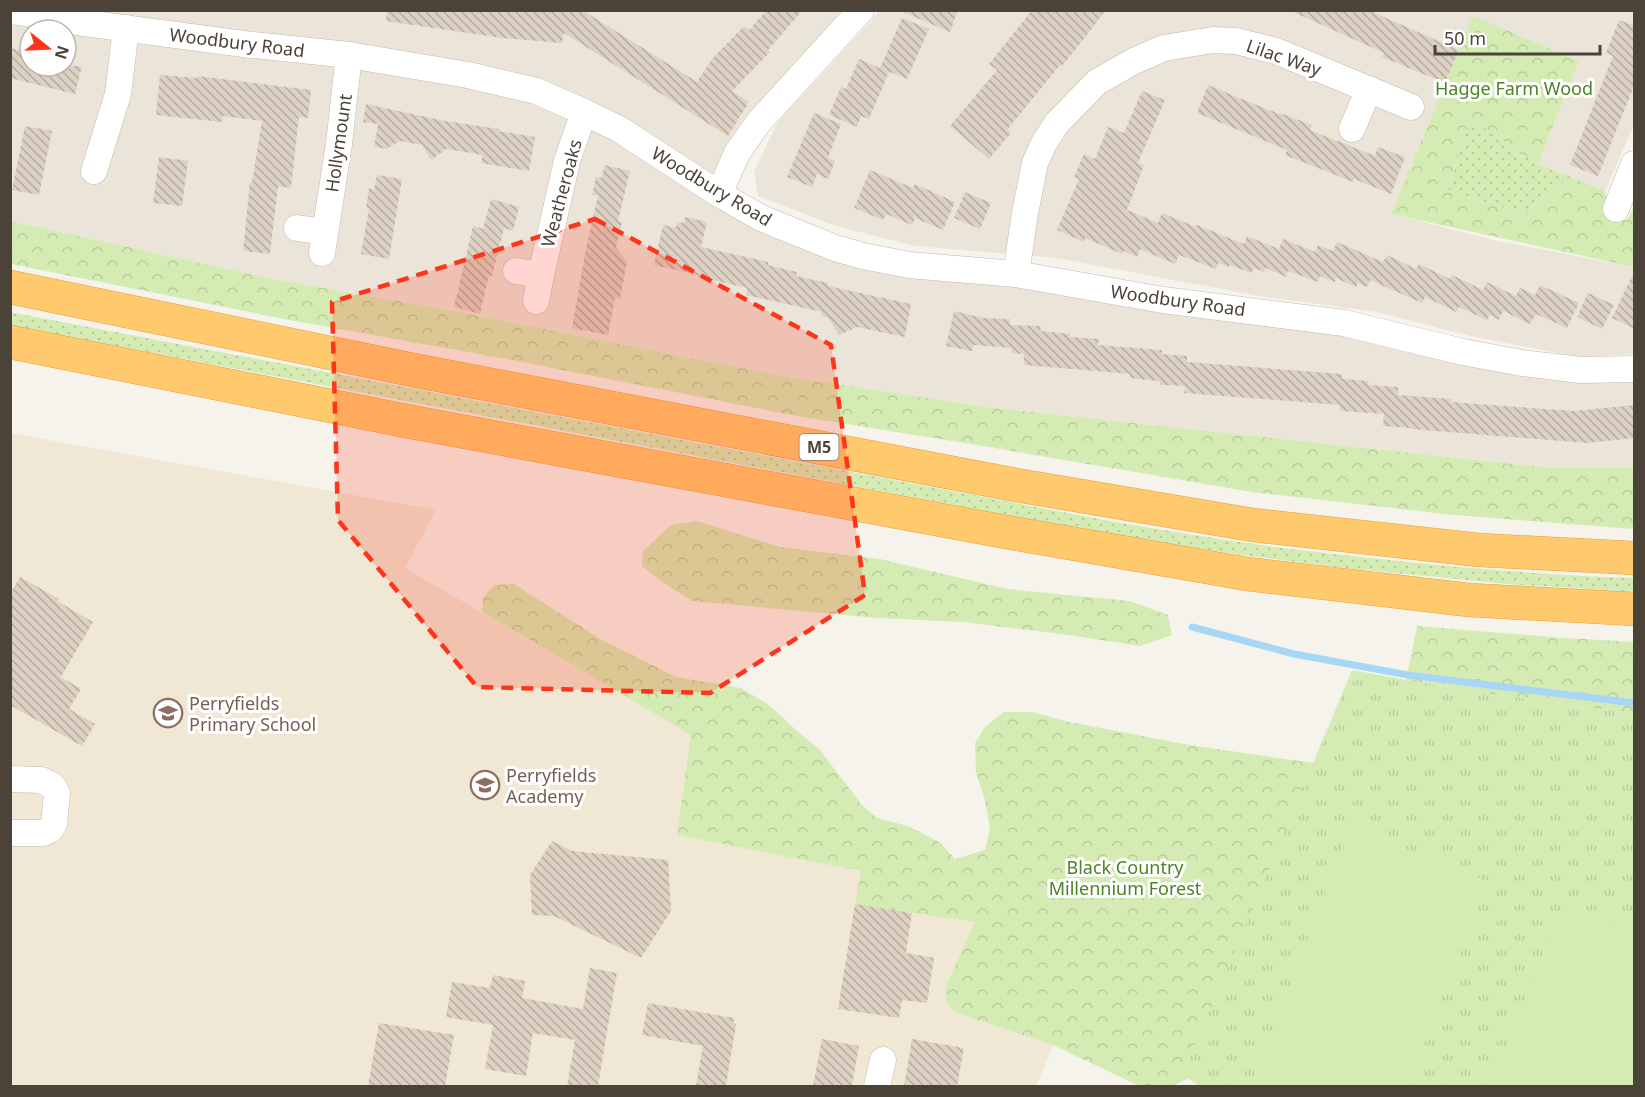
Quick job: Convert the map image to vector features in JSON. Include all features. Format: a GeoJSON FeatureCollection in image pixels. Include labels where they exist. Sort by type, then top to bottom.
{"type":"FeatureCollection","features":[{"type":"Feature","properties":{"kind":"highway","name":"M5"},"geometry":{"type":"LineString","coordinates":[[10,287],[453,378],[1016,485],[1242,523],[1479,550],[1635,558]]}},
{"type":"Feature","properties":{"kind":"highway"},"geometry":{"type":"LineString","coordinates":[[10,342],[406,421],[1006,532],[1247,574],[1469,600],[1635,609]]}},
{"type":"Feature","properties":{"kind":"street"},"geometry":{"type":"LineString","coordinates":[[719,194],[737,153],[758,123],[861,10]]}},
{"type":"Feature","properties":{"kind":"street","name":"Woodbury Road"},"geometry":{"type":"LineString","coordinates":[[10,11],[244,44],[349,55],[468,75],[536,91],[619,129],[719,194],[761,218],[835,248],[863,256],[909,265],[1016,274],[1163,300],[1344,323],[1463,352],[1522,363],[1581,370],[1635,369]]}},
{"type":"Feature","properties":{"kind":"street"},"geometry":{"type":"LineString","coordinates":[[94,171],[118,94],[126,28]]}},
{"type":"Feature","properties":{"kind":"street","name":"Lilac Way"},"geometry":{"type":"LineString","coordinates":[[1016,274],[1035,163],[1057,123],[1097,82],[1134,61],[1164,48],[1213,40],[1236,41],[1276,51],[1411,107]]}},
{"type":"Feature","properties":{"kind":"street","name":"Hollymount"},"geometry":{"type":"LineString","coordinates":[[297,228],[323,242],[339,144],[349,55]]}},
{"type":"Feature","properties":{"kind":"street"},"geometry":{"type":"LineString","coordinates":[[1352,129],[1369,89]]}},
{"type":"Feature","properties":{"kind":"street","name":"Weatheroaks"},"geometry":{"type":"LineString","coordinates":[[536,301],[528,273],[584,112]]}},
{"type":"Feature","properties":{"kind":"street"},"geometry":{"type":"LineString","coordinates":[[1616,209],[1635,164]]}},
{"type":"Feature","properties":{"kind":"street"},"geometry":{"type":"LineString","coordinates":[[10,779],[41,780],[53,786],[57,793],[54,824],[51,830],[43,833],[10,833]]}},
{"type":"Feature","properties":{"kind":"street"},"geometry":{"type":"LineString","coordinates":[[877,1086],[883,1060]]}},
{"type":"Feature","properties":{"kind":"highlighted area"},"geometry":{"type":"Polygon","coordinates":[[[595,219],[831,345],[865,595],[710,693],[477,687],[338,520],[332,302],[595,219]]]}},
{"type":"Feature","properties":{"kind":"shaded area"},"geometry":{"type":"Polygon","coordinates":[[[11,11],[861,11],[758,123],[719,194],[835,248],[1634,369],[1634,468],[1549,468],[986,407],[767,373],[443,309],[273,279],[11,221],[11,11]]]}},
{"type":"Feature","properties":{"kind":"shaded area"},"geometry":{"type":"Polygon","coordinates":[[[880,11],[1634,11],[1634,125],[1605,191],[1538,164],[1579,61],[1473,17],[1391,214],[1498,241],[1634,267],[1634,354],[1579,357],[1466,335],[1377,312],[1258,296],[1056,258],[915,246],[836,226],[758,196],[754,172],[777,123],[880,11]]]}},
{"type":"Feature","properties":{"kind":"shaded area","name":"Perryfields Academy"},"geometry":{"type":"Polygon","coordinates":[[[10,433],[436,510],[405,568],[692,735],[677,835],[862,871],[855,903],[976,922],[945,988],[953,1010],[1053,1045],[1036,1086],[11,1086],[10,433]]]}},
{"type":"Feature","properties":{"kind":"green space","name":"Hagge Farm Wood"},"geometry":{"type":"Polygon","coordinates":[[[1473,16],[1579,61],[1538,164],[1470,118],[1448,191],[1523,213],[1571,177],[1605,191],[1612,219],[1627,220],[1634,207],[1634,267],[1391,214],[1473,16]]]}},
{"type":"Feature","properties":{"kind":"green space"},"geometry":{"type":"Polygon","coordinates":[[[1470,118],[1538,164],[1571,177],[1523,213],[1448,191],[1470,118]]]}},
{"type":"Feature","properties":{"kind":"green space"},"geometry":{"type":"Polygon","coordinates":[[[11,221],[273,279],[443,309],[767,373],[986,407],[1549,468],[1634,468],[1634,529],[1454,515],[1252,492],[797,416],[496,357],[289,320],[11,264],[11,221]]]}},
{"type":"Feature","properties":{"kind":"green space"},"geometry":{"type":"Polygon","coordinates":[[[10,312],[1115,522],[1359,557],[1496,570],[1634,578],[1634,592],[1507,584],[1344,568],[1234,554],[1075,528],[11,326],[10,312]]]}},
{"type":"Feature","properties":{"kind":"green space"},"geometry":{"type":"Polygon","coordinates":[[[697,521],[780,547],[880,559],[1007,589],[1130,601],[1168,615],[1172,635],[1140,646],[963,622],[877,618],[692,601],[642,566],[643,551],[671,525],[697,521]]]}},
{"type":"Feature","properties":{"kind":"green space","name":"Black Country Millennium Forest"},"geometry":{"type":"Polygon","coordinates":[[[514,584],[602,640],[676,677],[741,688],[768,704],[820,750],[862,805],[877,818],[908,826],[939,842],[955,859],[985,850],[990,829],[985,800],[976,772],[975,743],[985,727],[1004,712],[1033,712],[1065,721],[1189,745],[1313,763],[1327,773],[1209,1045],[1188,1078],[1173,1086],[1139,1086],[1053,1045],[953,1010],[946,1000],[945,988],[975,922],[855,904],[861,871],[677,835],[691,735],[482,612],[483,598],[494,585],[514,584]]]}},
{"type":"Feature","properties":{"kind":"green space"},"geometry":{"type":"Polygon","coordinates":[[[1417,626],[1634,642],[1634,714],[1406,680],[1417,626]]]}},
{"type":"Feature","properties":{"kind":"green space"},"geometry":{"type":"Polygon","coordinates":[[[1352,670],[1456,689],[1634,714],[1634,1086],[1199,1086],[1183,1075],[1352,670]]]}},
{"type":"Feature","properties":{"kind":"green space"},"geometry":{"type":"Polygon","coordinates":[[[1351,827],[1487,881],[1407,1086],[1257,1086],[1251,1084],[1351,827]]]}},
{"type":"Feature","properties":{"kind":"green space"},"geometry":{"type":"Polygon","coordinates":[[[1565,902],[1634,930],[1634,1086],[1491,1086],[1565,902]]]}},
{"type":"Feature","properties":{"kind":"building"},"geometry":{"type":"Polygon","coordinates":[[[387,10],[582,10],[697,82],[712,59],[744,26],[749,30],[767,10],[803,10],[768,50],[770,52],[732,91],[749,102],[728,136],[564,33],[562,43],[502,38],[386,21],[387,10]]]}},
{"type":"Feature","properties":{"kind":"building"},"geometry":{"type":"Polygon","coordinates":[[[898,10],[958,10],[950,32],[898,10]]]}},
{"type":"Feature","properties":{"kind":"building"},"geometry":{"type":"Polygon","coordinates":[[[1032,10],[1106,10],[1007,130],[1011,133],[989,159],[950,126],[997,70],[989,64],[1032,10]]]}},
{"type":"Feature","properties":{"kind":"building"},"geometry":{"type":"Polygon","coordinates":[[[1289,10],[1368,10],[1459,50],[1445,83],[1382,57],[1384,53],[1289,10]]]}},
{"type":"Feature","properties":{"kind":"building"},"geometry":{"type":"Polygon","coordinates":[[[902,18],[929,29],[907,79],[880,68],[902,18]]]}},
{"type":"Feature","properties":{"kind":"building"},"geometry":{"type":"Polygon","coordinates":[[[1619,20],[1635,26],[1634,86],[1598,176],[1570,165],[1613,56],[1606,53],[1619,20]]]}},
{"type":"Feature","properties":{"kind":"building"},"geometry":{"type":"Polygon","coordinates":[[[10,48],[18,50],[18,78],[78,78],[78,66],[82,66],[75,94],[10,78],[10,48]]]}},
{"type":"Feature","properties":{"kind":"building"},"geometry":{"type":"Polygon","coordinates":[[[859,59],[889,72],[869,119],[861,116],[857,127],[829,115],[841,87],[846,89],[859,59]]]}},
{"type":"Feature","properties":{"kind":"building"},"geometry":{"type":"Polygon","coordinates":[[[160,75],[197,78],[198,76],[311,90],[308,118],[299,117],[291,188],[278,186],[270,254],[243,251],[250,182],[252,182],[262,121],[223,116],[222,122],[156,115],[160,75]]]}},
{"type":"Feature","properties":{"kind":"building"},"geometry":{"type":"Polygon","coordinates":[[[1208,85],[1312,125],[1310,130],[1375,156],[1378,147],[1405,157],[1391,194],[1354,179],[1353,182],[1285,155],[1287,150],[1197,113],[1208,85]]]}},
{"type":"Feature","properties":{"kind":"building"},"geometry":{"type":"Polygon","coordinates":[[[1142,91],[1165,100],[1138,163],[1144,165],[1127,210],[1158,223],[1162,213],[1244,244],[1247,236],[1279,249],[1283,239],[1315,252],[1318,245],[1333,251],[1337,242],[1383,262],[1387,255],[1416,269],[1419,264],[1450,279],[1452,275],[1483,290],[1487,282],[1516,296],[1520,288],[1535,295],[1540,285],[1579,303],[1567,328],[1536,314],[1530,324],[1503,311],[1499,320],[1490,315],[1487,320],[1459,307],[1456,312],[1425,297],[1422,303],[1370,280],[1367,287],[1358,283],[1356,287],[1336,278],[1335,282],[1320,276],[1318,282],[1288,271],[1286,277],[1266,268],[1264,272],[1254,268],[1251,273],[1218,263],[1216,269],[1179,255],[1175,264],[1140,249],[1137,257],[1123,251],[1122,254],[1085,238],[1084,242],[1057,230],[1079,179],[1074,177],[1084,154],[1095,159],[1108,127],[1124,133],[1142,91]]]}},
{"type":"Feature","properties":{"kind":"building"},"geometry":{"type":"Polygon","coordinates":[[[366,104],[535,137],[529,171],[481,163],[483,155],[446,149],[431,160],[422,145],[400,141],[386,149],[374,147],[378,124],[363,122],[366,104]]]}},
{"type":"Feature","properties":{"kind":"building"},"geometry":{"type":"Polygon","coordinates":[[[814,113],[841,124],[828,158],[835,161],[828,179],[817,174],[812,187],[787,177],[814,113]]]}},
{"type":"Feature","properties":{"kind":"building"},"geometry":{"type":"Polygon","coordinates":[[[25,126],[52,131],[39,195],[12,190],[25,126]]]}},
{"type":"Feature","properties":{"kind":"building"},"geometry":{"type":"Polygon","coordinates":[[[159,157],[188,161],[182,206],[153,203],[159,157]]]}},
{"type":"Feature","properties":{"kind":"building"},"geometry":{"type":"Polygon","coordinates":[[[605,165],[630,171],[618,221],[622,222],[616,247],[627,262],[620,299],[615,298],[608,335],[572,328],[598,196],[592,195],[596,177],[601,178],[605,165]]]}},
{"type":"Feature","properties":{"kind":"building"},"geometry":{"type":"Polygon","coordinates":[[[870,170],[913,188],[915,184],[955,202],[943,230],[915,218],[912,225],[886,214],[883,220],[854,208],[870,170]]]}},
{"type":"Feature","properties":{"kind":"building"},"geometry":{"type":"Polygon","coordinates":[[[377,175],[402,179],[389,259],[361,254],[369,208],[366,208],[369,188],[374,189],[377,175]]]}},
{"type":"Feature","properties":{"kind":"building"},"geometry":{"type":"Polygon","coordinates":[[[965,192],[991,203],[980,229],[954,218],[965,192]]]}},
{"type":"Feature","properties":{"kind":"building"},"geometry":{"type":"Polygon","coordinates":[[[491,199],[519,207],[513,231],[504,228],[492,276],[489,275],[480,314],[454,307],[473,226],[483,229],[491,199]]]}},
{"type":"Feature","properties":{"kind":"building"},"geometry":{"type":"Polygon","coordinates":[[[685,217],[707,222],[701,247],[768,262],[768,265],[797,272],[796,276],[828,283],[828,286],[911,304],[905,337],[857,327],[839,335],[828,318],[821,316],[822,312],[746,295],[747,288],[654,265],[663,225],[676,228],[677,222],[684,223],[685,217]]]}},
{"type":"Feature","properties":{"kind":"building"},"geometry":{"type":"Polygon","coordinates":[[[1635,270],[1635,329],[1612,318],[1635,270]]]}},
{"type":"Feature","properties":{"kind":"building"},"geometry":{"type":"Polygon","coordinates":[[[1588,293],[1614,305],[1602,329],[1577,317],[1588,293]]]}},
{"type":"Feature","properties":{"kind":"building"},"geometry":{"type":"Polygon","coordinates":[[[954,311],[983,318],[1010,319],[1010,325],[1041,326],[1040,331],[1070,334],[1070,337],[1099,339],[1098,345],[1162,350],[1162,354],[1187,356],[1187,362],[1342,374],[1342,379],[1369,381],[1368,385],[1398,387],[1398,395],[1452,399],[1451,402],[1573,411],[1635,405],[1635,438],[1587,443],[1383,426],[1384,414],[1340,411],[1340,405],[1184,393],[1185,386],[1160,385],[1160,381],[1130,378],[1130,374],[1024,365],[1024,354],[1011,353],[1012,348],[973,345],[972,351],[946,346],[954,311]]]}},
{"type":"Feature","properties":{"kind":"building"},"geometry":{"type":"Polygon","coordinates":[[[20,577],[93,622],[61,677],[81,689],[69,709],[95,724],[82,746],[10,705],[10,594],[20,577]]]}},
{"type":"Feature","properties":{"kind":"building"},"geometry":{"type":"Polygon","coordinates":[[[552,841],[572,851],[668,860],[671,911],[641,958],[554,916],[532,915],[530,875],[552,841]]]}},
{"type":"Feature","properties":{"kind":"building"},"geometry":{"type":"Polygon","coordinates":[[[855,904],[912,913],[906,953],[934,958],[927,1003],[902,1000],[899,1018],[838,1009],[855,904]]]}},
{"type":"Feature","properties":{"kind":"building"},"geometry":{"type":"Polygon","coordinates":[[[590,968],[617,973],[598,1086],[567,1086],[575,1040],[533,1033],[526,1076],[485,1069],[493,1025],[446,1017],[452,982],[490,988],[493,975],[525,981],[522,998],[583,1009],[590,968]]]}},
{"type":"Feature","properties":{"kind":"building"},"geometry":{"type":"Polygon","coordinates":[[[648,1003],[734,1018],[733,1023],[736,1024],[726,1086],[696,1086],[703,1046],[642,1035],[648,1003]]]}},
{"type":"Feature","properties":{"kind":"building"},"geometry":{"type":"Polygon","coordinates":[[[379,1023],[454,1035],[445,1086],[368,1086],[379,1023]]]}},
{"type":"Feature","properties":{"kind":"building"},"geometry":{"type":"Polygon","coordinates":[[[822,1039],[859,1046],[852,1086],[813,1086],[822,1039]]]}},
{"type":"Feature","properties":{"kind":"building"},"geometry":{"type":"Polygon","coordinates":[[[912,1039],[964,1048],[957,1086],[904,1086],[912,1039]]]}},
{"type":"Feature","properties":{"kind":"waterway"},"geometry":{"type":"LineString","coordinates":[[1192,627],[1294,654],[1408,675],[1634,703]]}},
{"type":"Feature","properties":{"kind":"place","name":"Perryfields Primary School"},"geometry":{"type":"Point","coordinates":[168,713]}},
{"type":"Feature","properties":{"kind":"place","name":"Perryfields Academy"},"geometry":{"type":"Point","coordinates":[485,785]}}]}
